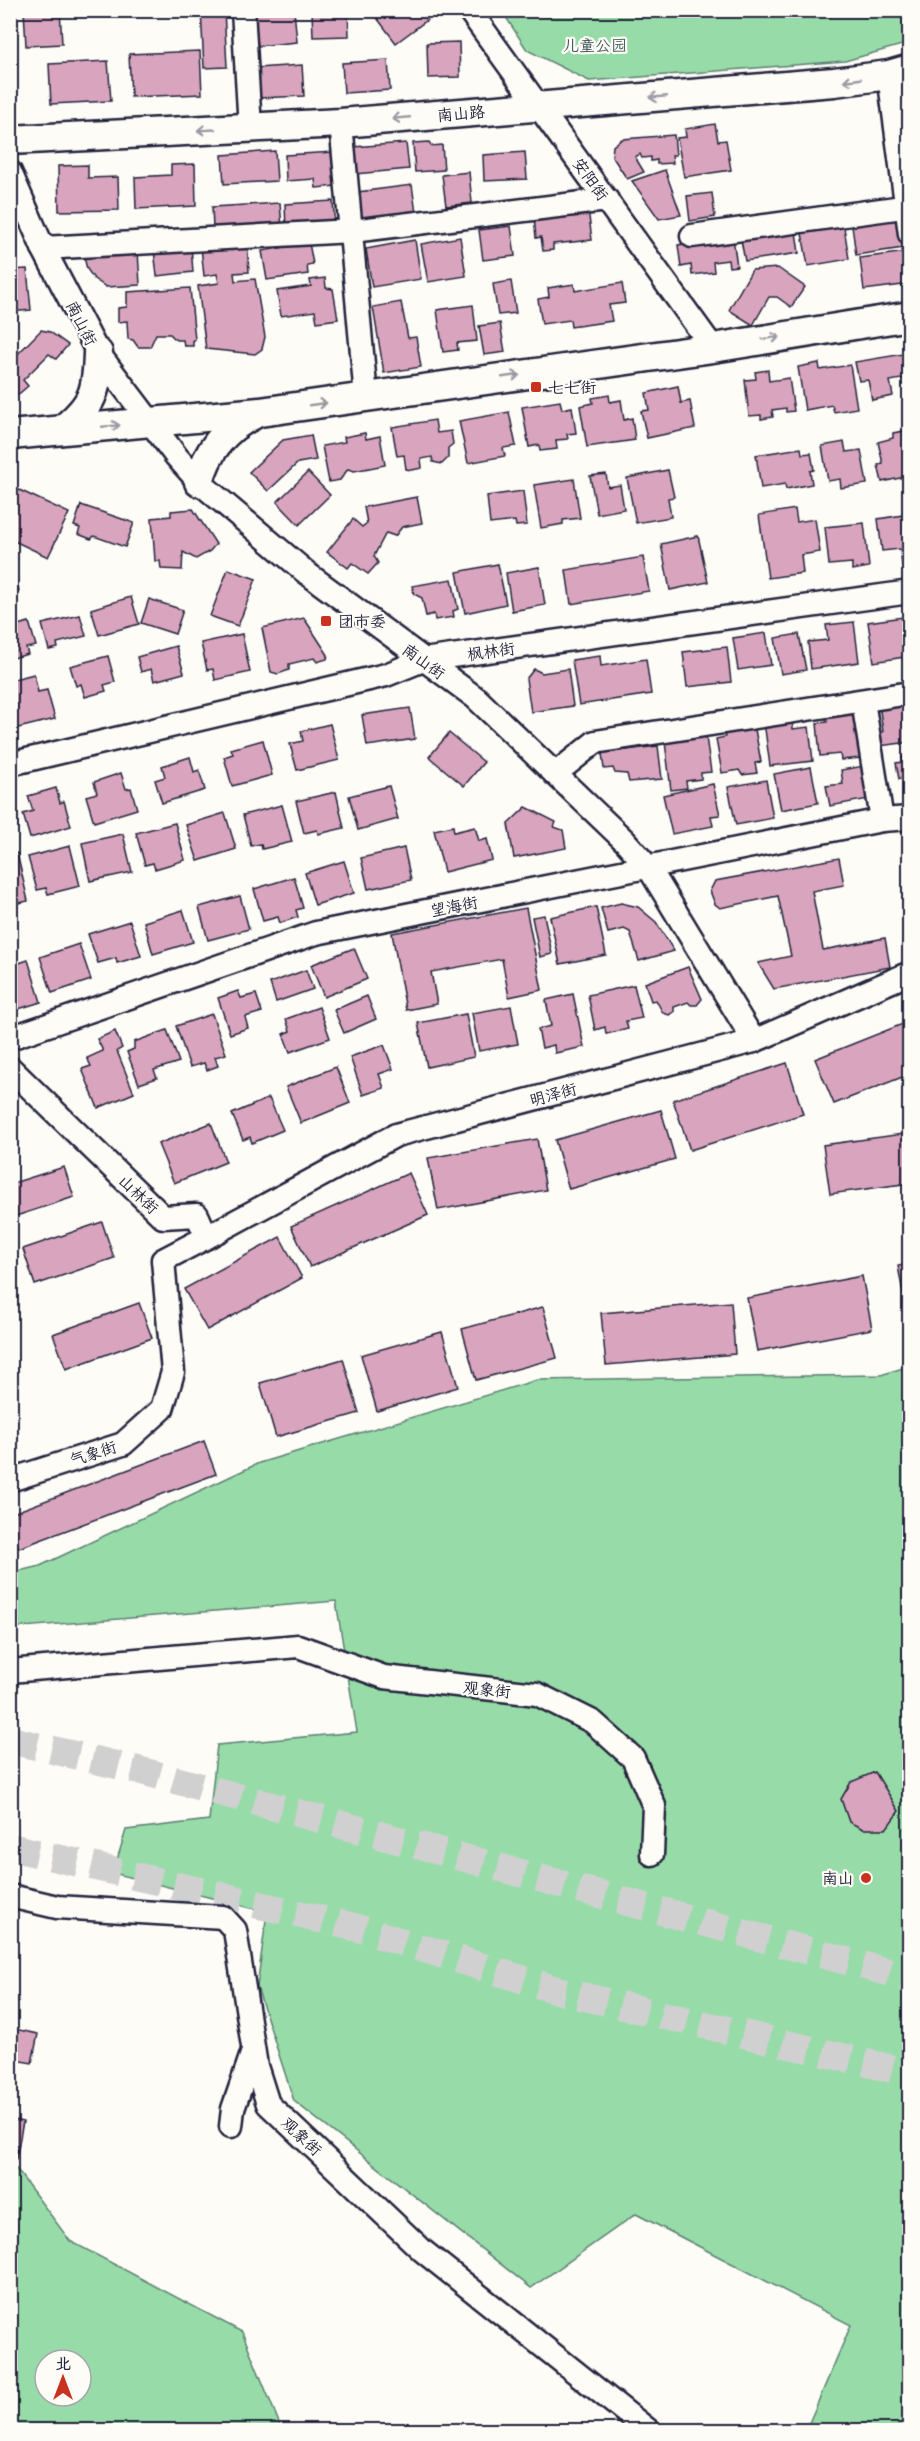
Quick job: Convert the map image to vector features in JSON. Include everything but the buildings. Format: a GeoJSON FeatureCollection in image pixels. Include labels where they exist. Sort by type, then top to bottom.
{"type":"FeatureCollection","features":[{"type":"Feature","properties":{"kind":"main road","name":"南山路"},"geometry":{"type":"LineString","coordinates":[[10,140],[341,123],[834,82],[899,72]]}},
{"type":"Feature","properties":{"kind":"main road"},"geometry":{"type":"LineString","coordinates":[[10,435],[260,412],[713,348],[909,316]]}},
{"type":"Feature","properties":{"kind":"main road"},"geometry":{"type":"LineString","coordinates":[[62,430],[77,418],[90,400],[97,383],[98,353]]}},
{"type":"Feature","properties":{"kind":"main road"},"geometry":{"type":"LineString","coordinates":[[199,482],[211,450],[222,435],[236,423],[260,412]]}},
{"type":"Feature","properties":{"kind":"street"},"geometry":{"type":"LineString","coordinates":[[243,10],[250,128]]}},
{"type":"Feature","properties":{"kind":"street","name":"安阳街"},"geometry":{"type":"LineString","coordinates":[[469,10],[713,348]]}},
{"type":"Feature","properties":{"kind":"street"},"geometry":{"type":"LineString","coordinates":[[899,72],[909,234]]}},
{"type":"Feature","properties":{"kind":"street"},"geometry":{"type":"LineString","coordinates":[[341,123],[366,397]]}},
{"type":"Feature","properties":{"kind":"street","name":"南山街"},"geometry":{"type":"LineString","coordinates":[[10,172],[43,248],[98,353],[199,482],[308,574],[476,698],[625,842],[649,868],[754,1041]]}},
{"type":"Feature","properties":{"kind":"street"},"geometry":{"type":"LineString","coordinates":[[43,248],[352,231],[607,200]]}},
{"type":"Feature","properties":{"kind":"street"},"geometry":{"type":"LineString","coordinates":[[692,236],[907,206]]}},
{"type":"Feature","properties":{"kind":"street","name":"枫林街"},"geometry":{"type":"LineString","coordinates":[[10,765],[386,675],[423,660],[909,592]]}},
{"type":"Feature","properties":{"kind":"street"},"geometry":{"type":"LineString","coordinates":[[555,774],[595,742],[909,693]]}},
{"type":"Feature","properties":{"kind":"street"},"geometry":{"type":"LineString","coordinates":[[863,701],[882,820]]}},
{"type":"Feature","properties":{"kind":"street","name":"望海街"},"geometry":{"type":"LineString","coordinates":[[10,1038],[316,933],[882,820],[909,818]]}},
{"type":"Feature","properties":{"kind":"street","name":"明泽街"},"geometry":{"type":"LineString","coordinates":[[207,1237],[396,1135],[754,1041],[909,973]]}},
{"type":"Feature","properties":{"kind":"street","name":"山林街"},"geometry":{"type":"LineString","coordinates":[[10,1068],[163,1217],[197,1215],[207,1237]]}},
{"type":"Feature","properties":{"kind":"street","name":"气象街"},"geometry":{"type":"LineString","coordinates":[[10,1480],[123,1444],[162,1409],[173,1372],[163,1260],[207,1237]]}},
{"type":"Feature","properties":{"kind":"street","name":"观象街"},"geometry":{"type":"LineString","coordinates":[[10,1671],[298,1646],[384,1677],[537,1694],[593,1722],[633,1758],[654,1806],[652,1854]]}},
{"type":"Feature","properties":{"kind":"street","name":"观象街"},"geometry":{"type":"LineString","coordinates":[[10,1896],[57,1907],[224,1917],[235,1930],[254,2050],[268,2104],[423,2251],[648,2430]]}},
{"type":"Feature","properties":{"kind":"street"},"geometry":{"type":"LineString","coordinates":[[231,2126],[233,2109],[254,2050]]}},
{"type":"Feature","properties":{"kind":"green space","name":"儿童公园"},"geometry":{"type":"Polygon","coordinates":[[[502,11],[909,11],[909,43],[845,61],[589,81],[527,50],[502,11]]]}},
{"type":"Feature","properties":{"kind":"green space"},"geometry":{"type":"Polygon","coordinates":[[[909,1366],[909,2430],[806,2430],[851,2325],[636,2214],[531,2288],[294,2101],[257,1987],[267,1912],[113,1873],[126,1830],[209,1820],[217,1745],[357,1732],[336,1601],[11,1628],[10,1573],[40,1566],[259,1463],[537,1380],[881,1375],[909,1366]]]}},
{"type":"Feature","properties":{"kind":"green space"},"geometry":{"type":"Polygon","coordinates":[[[11,2162],[70,2241],[242,2332],[282,2430],[11,2430],[11,2162]]]}},
{"type":"Feature","properties":{"kind":"tunnel"},"geometry":{"type":"LineString","coordinates":[[10,1740],[138,1770],[910,1978]]}},
{"type":"Feature","properties":{"kind":"tunnel"},"geometry":{"type":"LineString","coordinates":[[10,1847],[354,1927],[560,1991],[910,2073]]}},
{"type":"Feature","properties":{"kind":"place","name":"七七街"},"geometry":{"type":"Point","coordinates":[536,387]}},
{"type":"Feature","properties":{"kind":"place","name":"团市委"},"geometry":{"type":"Point","coordinates":[326,621]}},
{"type":"Feature","properties":{"kind":"place","name":"南山"},"geometry":{"type":"Point","coordinates":[866,1878]}}]}
